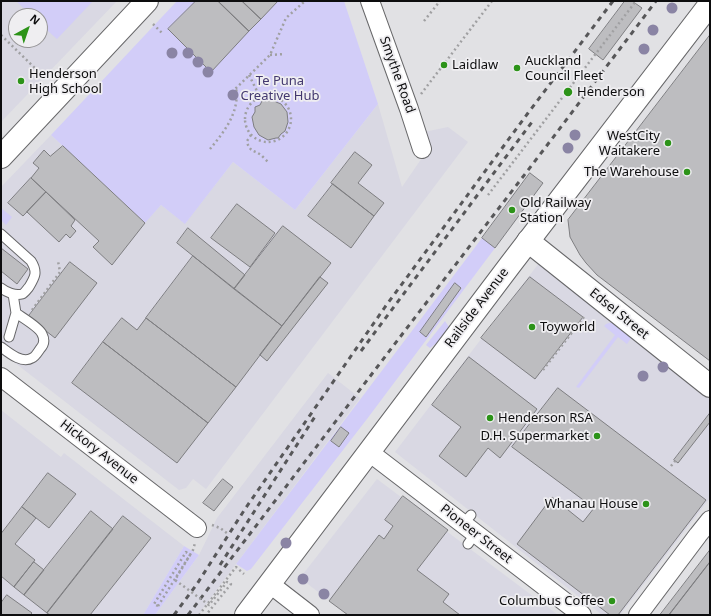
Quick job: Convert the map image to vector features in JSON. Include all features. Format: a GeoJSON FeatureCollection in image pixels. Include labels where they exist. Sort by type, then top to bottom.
{"type":"FeatureCollection","features":[{"type":"Feature","properties":{"kind":"main road"},"geometry":{"type":"LineString","coordinates":[[1,157],[148,1]]}},
{"type":"Feature","properties":{"kind":"main road","name":"Railside Avenue"},"geometry":{"type":"LineString","coordinates":[[246,615],[528,241],[710,4]]}},
{"type":"Feature","properties":{"kind":"main road","name":"Edsel Street"},"geometry":{"type":"LineString","coordinates":[[528,241],[641,338],[710,386]]}},
{"type":"Feature","properties":{"kind":"street","name":"Smythe Road"},"geometry":{"type":"LineString","coordinates":[[370,1],[422,149]]}},
{"type":"Feature","properties":{"kind":"street","name":"Hickory Avenue"},"geometry":{"type":"LineString","coordinates":[[1,376],[196,533]]}},
{"type":"Feature","properties":{"kind":"street","name":"Pioneer Street"},"geometry":{"type":"LineString","coordinates":[[369,452],[469,529],[494,544],[582,615]]}},
{"type":"Feature","properties":{"kind":"street"},"geometry":{"type":"LineString","coordinates":[[638,615],[710,520]]}},
{"type":"Feature","properties":{"kind":"street"},"geometry":{"type":"LineString","coordinates":[[270,584],[310,615]]}},
{"type":"Feature","properties":{"kind":"lane"},"geometry":{"type":"LineString","coordinates":[[1,234],[31,261],[34,265],[36,274],[26,291],[22,294],[13,294],[1,288]]}},
{"type":"Feature","properties":{"kind":"lane"},"geometry":{"type":"LineString","coordinates":[[9,337],[16,313],[13,294]]}},
{"type":"Feature","properties":{"kind":"lane"},"geometry":{"type":"LineString","coordinates":[[1,347],[18,358],[26,360],[33,358],[42,347],[44,339],[42,334],[16,313]]}},
{"type":"Feature","properties":{"kind":"path"},"geometry":{"type":"LineString","coordinates":[[232,92],[270,55],[286,18],[305,1]]}},
{"type":"Feature","properties":{"kind":"path"},"geometry":{"type":"LineString","coordinates":[[424,21],[440,1]]}},
{"type":"Feature","properties":{"kind":"path"},"geometry":{"type":"LineString","coordinates":[[420,94],[492,1]]}},
{"type":"Feature","properties":{"kind":"path"},"geometry":{"type":"LineString","coordinates":[[488,195],[636,1]]}},
{"type":"Feature","properties":{"kind":"path"},"geometry":{"type":"LineString","coordinates":[[153,24],[163,34]]}},
{"type":"Feature","properties":{"kind":"path"},"geometry":{"type":"LineString","coordinates":[[1,36],[46,79]]}},
{"type":"Feature","properties":{"kind":"path"},"geometry":{"type":"LineString","coordinates":[[270,55],[284,54]]}},
{"type":"Feature","properties":{"kind":"path"},"geometry":{"type":"LineString","coordinates":[[249,75],[260,97]]}},
{"type":"Feature","properties":{"kind":"path"},"geometry":{"type":"LineString","coordinates":[[210,150],[219,139],[234,114],[237,93],[236,87]]}},
{"type":"Feature","properties":{"kind":"path"},"geometry":{"type":"LineString","coordinates":[[266,95],[279,98],[288,107],[291,114],[292,121],[290,128],[285,135],[272,142],[264,142],[257,139],[247,128],[245,121],[248,106],[260,97],[266,95]]}},
{"type":"Feature","properties":{"kind":"path"},"geometry":{"type":"LineString","coordinates":[[251,134],[247,141],[248,146],[253,152],[260,154],[268,162]]}},
{"type":"Feature","properties":{"kind":"path"},"geometry":{"type":"LineString","coordinates":[[29,314],[60,272],[58,261]]}},
{"type":"Feature","properties":{"kind":"path"},"geometry":{"type":"LineString","coordinates":[[543,370],[584,317]]}},
{"type":"Feature","properties":{"kind":"path"},"geometry":{"type":"LineString","coordinates":[[671,466],[675,461]]}},
{"type":"Feature","properties":{"kind":"path"},"geometry":{"type":"LineString","coordinates":[[196,533],[194,547],[192,550],[158,606],[154,604],[186,552],[190,555],[175,580],[209,605],[227,582],[231,584],[206,615]]}},
{"type":"Feature","properties":{"kind":"path"},"geometry":{"type":"LineString","coordinates":[[199,615],[236,567],[244,574]]}},
{"type":"Feature","properties":{"kind":"shaded area","name":"Henderson High School"},"geometry":{"type":"Polygon","coordinates":[[[1,1],[117,1],[1,122],[1,1]]]}},
{"type":"Feature","properties":{"kind":"shaded area"},"geometry":{"type":"Polygon","coordinates":[[[378,104],[402,187],[426,152],[424,132],[448,127],[468,142],[206,489],[193,479],[186,488],[179,490],[1,352],[1,187],[51,135],[144,223],[161,205],[185,223],[233,162],[295,210],[378,104]]]}},
{"type":"Feature","properties":{"kind":"shaded area"},"geometry":{"type":"Polygon","coordinates":[[[539,263],[710,399],[710,498],[620,615],[602,615],[395,452],[539,263]]]}},
{"type":"Feature","properties":{"kind":"shaded area"},"geometry":{"type":"Polygon","coordinates":[[[328,373],[360,398],[198,615],[155,615],[199,555],[217,518],[328,373]]]}},
{"type":"Feature","properties":{"kind":"shaded area"},"geometry":{"type":"Polygon","coordinates":[[[1,410],[61,457],[64,453],[184,546],[143,615],[1,615],[1,410]]]}},
{"type":"Feature","properties":{"kind":"shaded area"},"geometry":{"type":"Polygon","coordinates":[[[377,479],[558,615],[348,615],[300,578],[377,479]]]}},
{"type":"Feature","properties":{"kind":"green space"},"geometry":{"type":"Polygon","coordinates":[[[16,1],[93,1],[57,39],[48,31],[48,8],[23,8],[16,1]]]}},
{"type":"Feature","properties":{"kind":"green space","name":"Te Puna Creative Hub"},"geometry":{"type":"Polygon","coordinates":[[[177,1],[344,1],[378,104],[295,210],[233,162],[185,224],[161,205],[145,223],[51,135],[177,1]]]}},
{"type":"Feature","properties":{"kind":"green space"},"geometry":{"type":"Polygon","coordinates":[[[1,208],[12,217],[6,225],[1,220],[1,208]]]}},
{"type":"Feature","properties":{"kind":"green space"},"geometry":{"type":"Polygon","coordinates":[[[482,238],[495,248],[367,419],[251,569],[247,571],[236,564],[482,238]]]}},
{"type":"Feature","properties":{"kind":"green space"},"geometry":{"type":"Polygon","coordinates":[[[445,321],[449,327],[438,342],[430,348],[426,345],[445,321]]]}},
{"type":"Feature","properties":{"kind":"green space"},"geometry":{"type":"Polygon","coordinates":[[[612,323],[631,338],[627,344],[618,337],[579,388],[576,387],[615,335],[604,326],[612,323]]]}},
{"type":"Feature","properties":{"kind":"green space"},"geometry":{"type":"Polygon","coordinates":[[[184,546],[199,555],[155,615],[143,615],[184,546]]]}},
{"type":"Feature","properties":{"kind":"building"},"geometry":{"type":"Polygon","coordinates":[[[196,1],[218,1],[249,31],[211,72],[168,29],[196,1]]]}},
{"type":"Feature","properties":{"kind":"building"},"geometry":{"type":"Polygon","coordinates":[[[218,1],[242,1],[261,19],[249,31],[218,1]]]}},
{"type":"Feature","properties":{"kind":"building"},"geometry":{"type":"Polygon","coordinates":[[[242,1],[278,1],[261,19],[242,1]]]}},
{"type":"Feature","properties":{"kind":"building"},"geometry":{"type":"Polygon","coordinates":[[[625,1],[632,1],[642,8],[603,60],[589,49],[625,1]]]}},
{"type":"Feature","properties":{"kind":"building","name":"WestCity Waitakere"},"geometry":{"type":"Polygon","coordinates":[[[710,35],[710,361],[597,275],[580,255],[570,237],[568,220],[710,35]]]}},
{"type":"Feature","properties":{"kind":"building"},"geometry":{"type":"Polygon","coordinates":[[[272,99],[281,104],[287,112],[288,122],[285,131],[278,138],[268,140],[259,135],[254,127],[252,117],[255,112],[255,107],[260,105],[262,101],[272,99]]]}},
{"type":"Feature","properties":{"kind":"building"},"geometry":{"type":"Polygon","coordinates":[[[63,146],[145,223],[112,265],[93,247],[99,241],[31,178],[39,168],[33,163],[44,150],[50,156],[63,146]]]}},
{"type":"Feature","properties":{"kind":"building"},"geometry":{"type":"Polygon","coordinates":[[[355,152],[372,165],[358,183],[384,203],[374,216],[331,183],[355,152]]]}},
{"type":"Feature","properties":{"kind":"building","name":"Old Railway Station"},"geometry":{"type":"Polygon","coordinates":[[[530,173],[543,183],[495,248],[482,238],[530,173]]]}},
{"type":"Feature","properties":{"kind":"building"},"geometry":{"type":"Polygon","coordinates":[[[31,178],[46,192],[23,216],[8,203],[31,178]]]}},
{"type":"Feature","properties":{"kind":"building"},"geometry":{"type":"Polygon","coordinates":[[[333,184],[374,216],[351,248],[308,216],[333,184]]]}},
{"type":"Feature","properties":{"kind":"building"},"geometry":{"type":"Polygon","coordinates":[[[46,192],[75,220],[71,226],[76,231],[70,238],[66,234],[59,242],[27,212],[46,192]]]}},
{"type":"Feature","properties":{"kind":"building"},"geometry":{"type":"Polygon","coordinates":[[[237,204],[275,233],[250,267],[211,238],[237,204]]]}},
{"type":"Feature","properties":{"kind":"building"},"geometry":{"type":"Polygon","coordinates":[[[283,226],[331,263],[282,326],[234,289],[283,226]]]}},
{"type":"Feature","properties":{"kind":"building"},"geometry":{"type":"Polygon","coordinates":[[[188,228],[245,275],[234,289],[177,243],[188,228]]]}},
{"type":"Feature","properties":{"kind":"building"},"geometry":{"type":"Polygon","coordinates":[[[1,248],[28,269],[17,284],[1,271],[1,248]]]}},
{"type":"Feature","properties":{"kind":"building"},"geometry":{"type":"Polygon","coordinates":[[[193,256],[282,326],[236,387],[146,318],[193,256]]]}},
{"type":"Feature","properties":{"kind":"building"},"geometry":{"type":"Polygon","coordinates":[[[70,262],[97,283],[55,338],[28,317],[70,262]]]}},
{"type":"Feature","properties":{"kind":"building"},"geometry":{"type":"Polygon","coordinates":[[[320,277],[328,283],[267,361],[260,355],[320,277]]]}},
{"type":"Feature","properties":{"kind":"building","name":"Toyworld"},"geometry":{"type":"Polygon","coordinates":[[[530,277],[583,317],[535,379],[481,338],[530,277]]]}},
{"type":"Feature","properties":{"kind":"building"},"geometry":{"type":"Polygon","coordinates":[[[455,283],[461,288],[426,337],[420,332],[455,283]]]}},
{"type":"Feature","properties":{"kind":"building"},"geometry":{"type":"Polygon","coordinates":[[[122,318],[137,330],[146,318],[236,387],[208,423],[103,342],[122,318]]]}},
{"type":"Feature","properties":{"kind":"building"},"geometry":{"type":"Polygon","coordinates":[[[103,342],[208,423],[177,463],[72,383],[103,342]]]}},
{"type":"Feature","properties":{"kind":"building","name":"Henderson RSA"},"geometry":{"type":"Polygon","coordinates":[[[469,357],[537,409],[500,458],[488,448],[466,477],[439,456],[461,427],[432,405],[469,357]]]}},
{"type":"Feature","properties":{"kind":"building","name":"Whanau House"},"geometry":{"type":"Polygon","coordinates":[[[558,388],[706,500],[618,615],[610,615],[517,544],[552,497],[583,522],[594,508],[512,447],[558,388]]]}},
{"type":"Feature","properties":{"kind":"building"},"geometry":{"type":"Polygon","coordinates":[[[710,413],[710,422],[678,463],[674,460],[710,413]]]}},
{"type":"Feature","properties":{"kind":"building"},"geometry":{"type":"Polygon","coordinates":[[[341,427],[349,433],[339,447],[331,441],[341,427]]]}},
{"type":"Feature","properties":{"kind":"building"},"geometry":{"type":"Polygon","coordinates":[[[48,473],[76,494],[49,528],[22,507],[48,473]]]}},
{"type":"Feature","properties":{"kind":"building"},"geometry":{"type":"Polygon","coordinates":[[[223,479],[233,487],[214,511],[203,503],[223,479]]]}},
{"type":"Feature","properties":{"kind":"building"},"geometry":{"type":"Polygon","coordinates":[[[403,496],[448,530],[417,570],[449,594],[443,602],[460,615],[348,615],[329,601],[379,535],[384,539],[393,526],[385,520],[403,496]]]}},
{"type":"Feature","properties":{"kind":"building"},"geometry":{"type":"Polygon","coordinates":[[[22,507],[36,518],[15,544],[35,560],[14,587],[1,576],[1,534],[22,507]]]}},
{"type":"Feature","properties":{"kind":"building"},"geometry":{"type":"Polygon","coordinates":[[[91,511],[113,529],[47,613],[24,595],[91,511]]]}},
{"type":"Feature","properties":{"kind":"building"},"geometry":{"type":"Polygon","coordinates":[[[123,516],[151,538],[90,615],[50,615],[47,613],[123,516]]]}},
{"type":"Feature","properties":{"kind":"building"},"geometry":{"type":"Polygon","coordinates":[[[710,550],[710,562],[669,615],[660,615],[710,550]]]}},
{"type":"Feature","properties":{"kind":"building"},"geometry":{"type":"Polygon","coordinates":[[[34,562],[44,570],[24,595],[14,587],[34,562]]]}},
{"type":"Feature","properties":{"kind":"building"},"geometry":{"type":"Polygon","coordinates":[[[710,562],[710,615],[669,615],[710,562]]]}},
{"type":"Feature","properties":{"kind":"building"},"geometry":{"type":"Polygon","coordinates":[[[7,595],[32,613],[30,615],[1,615],[1,603],[7,595]]]}},
{"type":"Feature","properties":{"kind":"railway"},"geometry":{"type":"LineString","coordinates":[[174,615],[197,584],[245,509],[385,307],[528,113],[613,1]]}},
{"type":"Feature","properties":{"kind":"railway"},"geometry":{"type":"LineString","coordinates":[[188,615],[656,1]]}},
{"type":"Feature","properties":{"kind":"railway"},"geometry":{"type":"LineString","coordinates":[[361,351],[532,122]]}},
{"type":"Feature","properties":{"kind":"railway"},"geometry":{"type":"LineString","coordinates":[[220,565],[316,415]]}},
{"type":"Feature","properties":{"kind":"place","name":"Laidlaw"},"geometry":{"type":"Point","coordinates":[444,65]}},
{"type":"Feature","properties":{"kind":"place","name":"Auckland Council Fleet"},"geometry":{"type":"Point","coordinates":[517,68]}},
{"type":"Feature","properties":{"kind":"place","name":"Henderson High School"},"geometry":{"type":"Point","coordinates":[21,81]}},
{"type":"Feature","properties":{"kind":"place","name":"Henderson"},"geometry":{"type":"Point","coordinates":[568,92]}},
{"type":"Feature","properties":{"kind":"place","name":"WestCity Waitakere"},"geometry":{"type":"Point","coordinates":[668,143]}},
{"type":"Feature","properties":{"kind":"place","name":"The Warehouse"},"geometry":{"type":"Point","coordinates":[687,172]}},
{"type":"Feature","properties":{"kind":"place","name":"Old Railway Station"},"geometry":{"type":"Point","coordinates":[512,210]}},
{"type":"Feature","properties":{"kind":"place","name":"Toyworld"},"geometry":{"type":"Point","coordinates":[532,327]}},
{"type":"Feature","properties":{"kind":"place","name":"Henderson RSA"},"geometry":{"type":"Point","coordinates":[490,418]}},
{"type":"Feature","properties":{"kind":"place","name":"D.H. Supermarket"},"geometry":{"type":"Point","coordinates":[597,436]}},
{"type":"Feature","properties":{"kind":"place","name":"Whanau House"},"geometry":{"type":"Point","coordinates":[646,504]}},
{"type":"Feature","properties":{"kind":"place","name":"Columbus Coffee"},"geometry":{"type":"Point","coordinates":[612,601]}}]}
